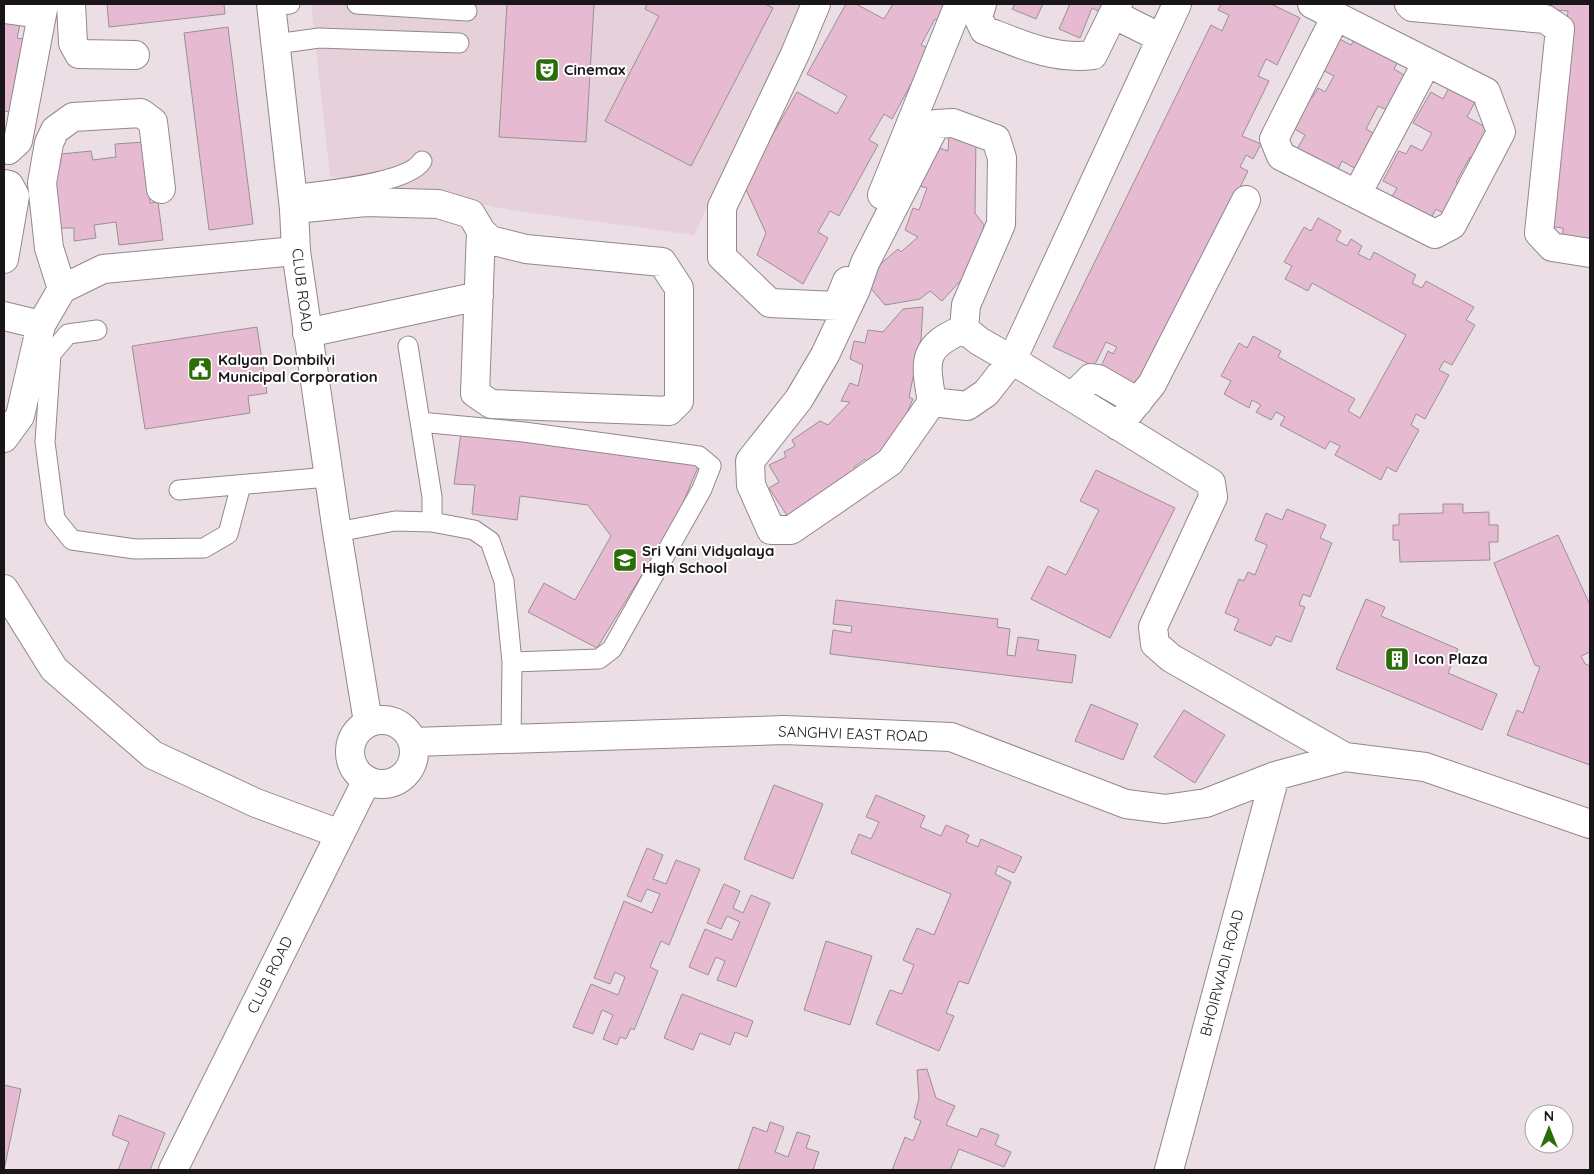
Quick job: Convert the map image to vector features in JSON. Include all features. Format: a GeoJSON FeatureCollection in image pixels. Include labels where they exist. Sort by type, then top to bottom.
{"type":"FeatureCollection","features":[{"type":"Feature","properties":{"kind":"street"},"geometry":{"type":"LineString","coordinates":[[71,4],[72,43],[79,54],[135,55]]}},
{"type":"Feature","properties":{"kind":"street","name":"CLUB ROAD"},"geometry":{"type":"LineString","coordinates":[[278,4],[276,44],[293,202],[296,251],[328,477],[368,722]]}},
{"type":"Feature","properties":{"kind":"street"},"geometry":{"type":"LineString","coordinates":[[816,4],[795,54],[722,207],[722,257],[770,302],[837,306],[959,4]]}},
{"type":"Feature","properties":{"kind":"street"},"geometry":{"type":"LineString","coordinates":[[982,4],[978,17],[984,30],[1030,48],[1063,56],[1093,55],[1116,9],[1161,38]]}},
{"type":"Feature","properties":{"kind":"street"},"geometry":{"type":"LineString","coordinates":[[932,402],[967,406],[986,393],[1012,360],[1177,4]]}},
{"type":"Feature","properties":{"kind":"street"},"geometry":{"type":"LineString","coordinates":[[1409,4],[1412,7],[1545,19],[1560,29],[1539,233],[1552,247],[1590,253]]}},
{"type":"Feature","properties":{"kind":"street"},"geometry":{"type":"LineString","coordinates":[[4,9],[43,9],[18,141],[8,150],[4,149]]}},
{"type":"Feature","properties":{"kind":"street"},"geometry":{"type":"LineString","coordinates":[[1324,10],[1486,92],[1501,132],[1452,225],[1435,234],[1281,156],[1274,139],[1324,10]]}},
{"type":"Feature","properties":{"kind":"street"},"geometry":{"type":"LineString","coordinates":[[1357,194],[1427,62]]}},
{"type":"Feature","properties":{"kind":"street"},"geometry":{"type":"LineString","coordinates":[[62,289],[49,248],[42,183],[49,143],[55,130],[72,117],[140,113],[152,122],[161,189]]}},
{"type":"Feature","properties":{"kind":"street"},"geometry":{"type":"LineString","coordinates":[[953,123],[996,139],[1002,158],[1001,224],[966,305],[964,329],[944,338],[931,353],[926,366],[932,402],[890,462],[791,530],[771,530],[751,485],[750,461],[799,400],[825,355],[856,289],[865,263],[936,124],[953,123]]}},
{"type":"Feature","properties":{"kind":"street"},"geometry":{"type":"LineString","coordinates":[[4,184],[9,185],[15,196],[4,259]]}},
{"type":"Feature","properties":{"kind":"street"},"geometry":{"type":"LineString","coordinates":[[1118,426],[1152,384],[1246,200]]}},
{"type":"Feature","properties":{"kind":"street"},"geometry":{"type":"LineString","coordinates":[[293,202],[438,204],[471,214],[481,232],[490,240],[526,249],[662,262],[679,288],[679,401],[669,411],[491,404],[476,393],[481,232]]}},
{"type":"Feature","properties":{"kind":"street"},"geometry":{"type":"LineString","coordinates":[[5,435],[20,416],[41,325],[62,289],[103,268],[296,251]]}},
{"type":"Feature","properties":{"kind":"street"},"geometry":{"type":"LineString","coordinates":[[307,333],[479,296]]}},
{"type":"Feature","properties":{"kind":"street"},"geometry":{"type":"LineString","coordinates":[[4,316],[41,325]]}},
{"type":"Feature","properties":{"kind":"street"},"geometry":{"type":"LineString","coordinates":[[964,329],[979,341],[1210,483],[1213,497],[1153,627],[1155,644],[1172,658],[1345,757],[1426,767],[1590,824]]}},
{"type":"Feature","properties":{"kind":"street"},"geometry":{"type":"LineString","coordinates":[[1072,397],[1091,378],[1098,379],[1138,402]]}},
{"type":"Feature","properties":{"kind":"street"},"geometry":{"type":"LineString","coordinates":[[4,589],[54,670],[153,755],[256,804],[340,834]]}},
{"type":"Feature","properties":{"kind":"street"},"geometry":{"type":"LineString","coordinates":[[379,719],[400,724],[408,732],[413,742],[415,753],[412,764],[407,774],[397,781],[376,784],[366,780],[353,765],[350,751],[354,736],[368,722],[379,719]]}},
{"type":"Feature","properties":{"kind":"street","name":"SANGHVI EAST ROAD"},"geometry":{"type":"LineString","coordinates":[[413,742],[784,730],[951,738],[1126,804],[1165,808],[1206,804],[1275,776],[1345,757]]}},
{"type":"Feature","properties":{"kind":"street","name":"BHOIRWADI ROAD"},"geometry":{"type":"LineString","coordinates":[[1169,1170],[1275,776]]}},
{"type":"Feature","properties":{"kind":"street","name":"CLUB ROAD"},"geometry":{"type":"LineString","coordinates":[[173,1170],[366,780]]}},
{"type":"Feature","properties":{"kind":"lane"},"geometry":{"type":"LineString","coordinates":[[357,4],[467,11]]}},
{"type":"Feature","properties":{"kind":"lane"},"geometry":{"type":"LineString","coordinates":[[276,44],[319,38],[459,43]]}},
{"type":"Feature","properties":{"kind":"lane"},"geometry":{"type":"LineString","coordinates":[[293,202],[399,177],[417,168],[422,162]]}},
{"type":"Feature","properties":{"kind":"lane"},"geometry":{"type":"LineString","coordinates":[[97,330],[68,334],[51,354],[48,373],[45,442],[55,519],[72,540],[135,549],[204,548],[228,534],[236,512],[241,485]]}},
{"type":"Feature","properties":{"kind":"lane"},"geometry":{"type":"LineString","coordinates":[[408,346],[432,497],[432,522]]}},
{"type":"Feature","properties":{"kind":"lane"},"geometry":{"type":"LineString","coordinates":[[420,422],[524,432],[699,456],[711,466],[702,489],[612,649],[599,659],[512,662]]}},
{"type":"Feature","properties":{"kind":"lane"},"geometry":{"type":"LineString","coordinates":[[179,490],[328,477]]}},
{"type":"Feature","properties":{"kind":"lane"},"geometry":{"type":"LineString","coordinates":[[337,532],[394,521],[432,522],[474,530],[490,541],[504,581],[512,662],[511,740]]}},
{"type":"Feature","properties":{"kind":"shaded area"},"geometry":{"type":"Polygon","coordinates":[[[311,4],[805,4],[694,235],[511,210],[330,176],[311,4]]]}},
{"type":"Feature","properties":{"kind":"building"},"geometry":{"type":"Polygon","coordinates":[[[107,4],[224,4],[225,14],[109,27],[107,4]]]}},
{"type":"Feature","properties":{"kind":"building","name":"Cinemax"},"geometry":{"type":"Polygon","coordinates":[[[507,4],[594,4],[586,142],[499,137],[507,4]]]}},
{"type":"Feature","properties":{"kind":"building"},"geometry":{"type":"Polygon","coordinates":[[[647,4],[765,4],[773,8],[691,166],[605,121],[659,16],[645,9],[647,4]]]}},
{"type":"Feature","properties":{"kind":"building"},"geometry":{"type":"Polygon","coordinates":[[[846,4],[856,4],[884,19],[893,4],[954,4],[944,23],[935,19],[921,45],[930,49],[892,119],[884,114],[869,140],[878,145],[839,216],[830,211],[818,232],[828,238],[803,284],[757,255],[766,233],[744,185],[797,92],[837,114],[847,96],[807,74],[846,4]]]}},
{"type":"Feature","properties":{"kind":"building"},"geometry":{"type":"Polygon","coordinates":[[[1015,4],[1043,4],[1036,19],[1012,9],[1015,4]]]}},
{"type":"Feature","properties":{"kind":"building"},"geometry":{"type":"Polygon","coordinates":[[[1070,4],[1110,4],[1105,14],[1092,8],[1080,38],[1059,29],[1070,4]]]}},
{"type":"Feature","properties":{"kind":"building"},"geometry":{"type":"Polygon","coordinates":[[[1221,4],[1271,4],[1300,18],[1277,65],[1266,59],[1258,76],[1269,81],[1242,136],[1261,144],[1253,159],[1246,155],[1240,167],[1248,171],[1144,383],[1136,380],[1133,385],[1100,369],[1108,351],[1113,354],[1117,347],[1106,342],[1094,366],[1053,347],[1211,25],[1222,31],[1229,15],[1218,10],[1221,4]]]}},
{"type":"Feature","properties":{"kind":"building"},"geometry":{"type":"Polygon","coordinates":[[[1477,4],[1590,4],[1590,243],[1563,242],[1563,228],[1547,226],[1568,11],[1477,4]]]}},
{"type":"Feature","properties":{"kind":"building"},"geometry":{"type":"Polygon","coordinates":[[[4,21],[20,24],[17,38],[28,40],[30,60],[19,58],[12,99],[23,101],[21,114],[4,111],[4,21]]]}},
{"type":"Feature","properties":{"kind":"building"},"geometry":{"type":"Polygon","coordinates":[[[228,27],[253,224],[209,230],[184,33],[228,27]]]}},
{"type":"Feature","properties":{"kind":"building"},"geometry":{"type":"Polygon","coordinates":[[[1334,36],[1351,45],[1356,37],[1399,60],[1394,69],[1406,76],[1387,110],[1378,106],[1366,129],[1375,134],[1356,169],[1342,161],[1336,173],[1296,151],[1305,135],[1286,124],[1303,93],[1312,98],[1318,88],[1325,92],[1334,76],[1317,67],[1334,36]]]}},
{"type":"Feature","properties":{"kind":"building"},"geometry":{"type":"Polygon","coordinates":[[[1449,88],[1475,102],[1467,117],[1495,132],[1479,162],[1470,157],[1456,182],[1465,187],[1450,217],[1436,209],[1429,222],[1389,202],[1397,188],[1383,181],[1399,151],[1406,154],[1411,145],[1422,151],[1432,133],[1413,123],[1431,92],[1443,99],[1449,88]]]}},
{"type":"Feature","properties":{"kind":"building"},"geometry":{"type":"Polygon","coordinates":[[[949,135],[976,137],[975,213],[984,225],[975,258],[962,279],[942,301],[930,291],[920,299],[885,305],[863,279],[898,249],[901,252],[918,237],[905,230],[913,208],[919,210],[927,188],[920,186],[934,146],[948,151],[949,135]]]}},
{"type":"Feature","properties":{"kind":"building"},"geometry":{"type":"Polygon","coordinates":[[[145,142],[150,203],[158,202],[163,240],[119,245],[116,222],[94,225],[96,238],[74,241],[74,228],[56,228],[49,167],[61,162],[61,154],[91,151],[93,160],[116,157],[115,144],[145,142]]]}},
{"type":"Feature","properties":{"kind":"building"},"geometry":{"type":"Polygon","coordinates":[[[1318,218],[1341,231],[1336,240],[1347,246],[1351,239],[1362,246],[1358,254],[1370,260],[1374,252],[1416,275],[1412,283],[1422,288],[1426,281],[1474,307],[1466,320],[1475,325],[1452,365],[1444,361],[1439,370],[1449,375],[1425,419],[1416,414],[1411,425],[1419,430],[1396,472],[1387,467],[1381,480],[1335,455],[1340,446],[1330,441],[1325,449],[1280,425],[1285,417],[1276,412],[1271,420],[1256,412],[1261,405],[1252,400],[1249,408],[1224,394],[1231,381],[1221,376],[1239,343],[1247,348],[1253,336],[1281,351],[1278,357],[1355,399],[1348,411],[1360,418],[1406,335],[1312,283],[1308,291],[1285,279],[1292,266],[1284,262],[1304,227],[1311,231],[1318,218]]]}},
{"type":"Feature","properties":{"kind":"building"},"geometry":{"type":"Polygon","coordinates":[[[923,307],[921,339],[909,397],[913,399],[895,441],[871,465],[865,459],[854,467],[857,472],[788,517],[769,488],[779,482],[769,465],[786,457],[784,452],[795,446],[792,440],[820,421],[828,425],[850,402],[841,401],[850,383],[858,386],[863,365],[850,359],[854,341],[865,343],[868,330],[883,332],[903,309],[923,307]]]}},
{"type":"Feature","properties":{"kind":"building","name":"Kalyan Dombilvi Municipal Corporation"},"geometry":{"type":"Polygon","coordinates":[[[257,327],[267,393],[248,396],[250,413],[145,429],[132,346],[257,327]]]}},
{"type":"Feature","properties":{"kind":"building","name":"Sri Vani Vidyalaya High School"},"geometry":{"type":"Polygon","coordinates":[[[461,433],[699,465],[676,519],[597,648],[528,612],[544,583],[575,600],[611,536],[588,505],[520,496],[517,520],[472,514],[475,485],[454,484],[461,433]]]}},
{"type":"Feature","properties":{"kind":"building"},"geometry":{"type":"Polygon","coordinates":[[[1096,470],[1175,508],[1110,638],[1031,599],[1048,566],[1066,575],[1099,510],[1080,501],[1096,470]]]}},
{"type":"Feature","properties":{"kind":"building"},"geometry":{"type":"Polygon","coordinates":[[[1443,504],[1463,504],[1463,513],[1489,512],[1489,525],[1498,525],[1498,542],[1489,542],[1490,560],[1400,562],[1399,540],[1393,540],[1393,525],[1399,525],[1399,514],[1443,513],[1443,504]]]}},
{"type":"Feature","properties":{"kind":"building"},"geometry":{"type":"Polygon","coordinates":[[[1287,509],[1326,525],[1320,538],[1332,543],[1310,597],[1303,594],[1299,605],[1305,607],[1291,642],[1276,636],[1271,646],[1234,630],[1239,619],[1225,613],[1239,579],[1244,581],[1248,572],[1255,575],[1267,545],[1255,540],[1266,513],[1282,520],[1287,509]]]}},
{"type":"Feature","properties":{"kind":"building"},"geometry":{"type":"Polygon","coordinates":[[[1558,535],[1590,605],[1590,652],[1581,656],[1585,664],[1590,666],[1590,765],[1507,735],[1517,710],[1523,713],[1540,667],[1535,665],[1494,563],[1558,535]]]}},
{"type":"Feature","properties":{"kind":"building","name":"Icon Plaza"},"geometry":{"type":"Polygon","coordinates":[[[1366,599],[1385,607],[1381,616],[1458,649],[1448,673],[1497,694],[1482,730],[1336,669],[1366,599]]]}},
{"type":"Feature","properties":{"kind":"building"},"geometry":{"type":"Polygon","coordinates":[[[836,600],[998,619],[997,627],[1010,629],[1007,655],[1015,656],[1018,637],[1039,640],[1037,650],[1076,655],[1072,683],[830,654],[833,630],[851,633],[852,626],[833,624],[836,600]]]}},
{"type":"Feature","properties":{"kind":"building"},"geometry":{"type":"Polygon","coordinates":[[[1091,704],[1138,724],[1123,760],[1075,741],[1091,704]]]}},
{"type":"Feature","properties":{"kind":"building"},"geometry":{"type":"Polygon","coordinates":[[[1184,710],[1225,735],[1195,783],[1154,757],[1184,710]]]}},
{"type":"Feature","properties":{"kind":"building"},"geometry":{"type":"Polygon","coordinates":[[[774,785],[823,804],[793,879],[744,859],[774,785]]]}},
{"type":"Feature","properties":{"kind":"building"},"geometry":{"type":"Polygon","coordinates":[[[876,795],[925,816],[920,827],[941,836],[946,825],[969,835],[966,842],[978,847],[981,839],[1022,857],[1014,873],[998,866],[995,874],[1011,882],[968,984],[959,981],[946,1013],[954,1016],[939,1051],[876,1024],[890,990],[902,994],[914,965],[903,960],[917,928],[934,935],[951,894],[851,853],[859,834],[871,839],[879,822],[866,817],[876,795]]]}},
{"type":"Feature","properties":{"kind":"building"},"geometry":{"type":"Polygon","coordinates":[[[647,848],[663,855],[653,879],[666,884],[676,860],[700,869],[669,945],[661,941],[650,967],[658,971],[634,1030],[631,1028],[626,1039],[620,1037],[617,1045],[603,1039],[613,1015],[602,1010],[593,1034],[573,1027],[591,984],[618,995],[625,977],[615,972],[610,984],[594,978],[624,901],[652,913],[660,894],[647,889],[641,902],[627,896],[647,848]]]}},
{"type":"Feature","properties":{"kind":"building"},"geometry":{"type":"Polygon","coordinates":[[[724,884],[740,891],[733,908],[743,913],[751,895],[770,903],[736,987],[717,980],[725,961],[716,957],[708,975],[689,967],[705,929],[732,940],[740,922],[727,916],[721,929],[707,923],[724,884]]]}},
{"type":"Feature","properties":{"kind":"building"},"geometry":{"type":"Polygon","coordinates":[[[826,941],[872,956],[850,1025],[804,1010],[826,941]]]}},
{"type":"Feature","properties":{"kind":"building"},"geometry":{"type":"Polygon","coordinates":[[[682,994],[753,1021],[747,1037],[735,1032],[730,1045],[700,1033],[693,1050],[664,1038],[682,994]]]}},
{"type":"Feature","properties":{"kind":"building"},"geometry":{"type":"Polygon","coordinates":[[[927,1069],[936,1098],[955,1106],[946,1125],[977,1137],[981,1128],[999,1135],[995,1145],[1011,1152],[1004,1167],[959,1149],[950,1170],[892,1170],[905,1137],[913,1141],[921,1121],[914,1118],[919,1098],[917,1070],[927,1069]]]}},
{"type":"Feature","properties":{"kind":"building"},"geometry":{"type":"Polygon","coordinates":[[[4,1085],[21,1089],[4,1170],[4,1085]]]}},
{"type":"Feature","properties":{"kind":"building"},"geometry":{"type":"Polygon","coordinates":[[[119,1115],[165,1133],[150,1170],[118,1170],[129,1142],[112,1135],[119,1115]]]}},
{"type":"Feature","properties":{"kind":"building"},"geometry":{"type":"Polygon","coordinates":[[[770,1122],[784,1127],[775,1152],[788,1157],[797,1132],[810,1136],[806,1148],[819,1152],[813,1170],[738,1170],[753,1127],[767,1132],[770,1122]]]}},
{"type":"Feature","properties":{"kind":"place","name":"Cinemax"},"geometry":{"type":"Point","coordinates":[547,70]}},
{"type":"Feature","properties":{"kind":"place","name":"Kalyan Dombilvi Municipal Corporation"},"geometry":{"type":"Point","coordinates":[200,369]}},
{"type":"Feature","properties":{"kind":"place","name":"Sri Vani Vidyalaya High School"},"geometry":{"type":"Point","coordinates":[625,560]}},
{"type":"Feature","properties":{"kind":"place","name":"Icon Plaza"},"geometry":{"type":"Point","coordinates":[1397,659]}}]}
